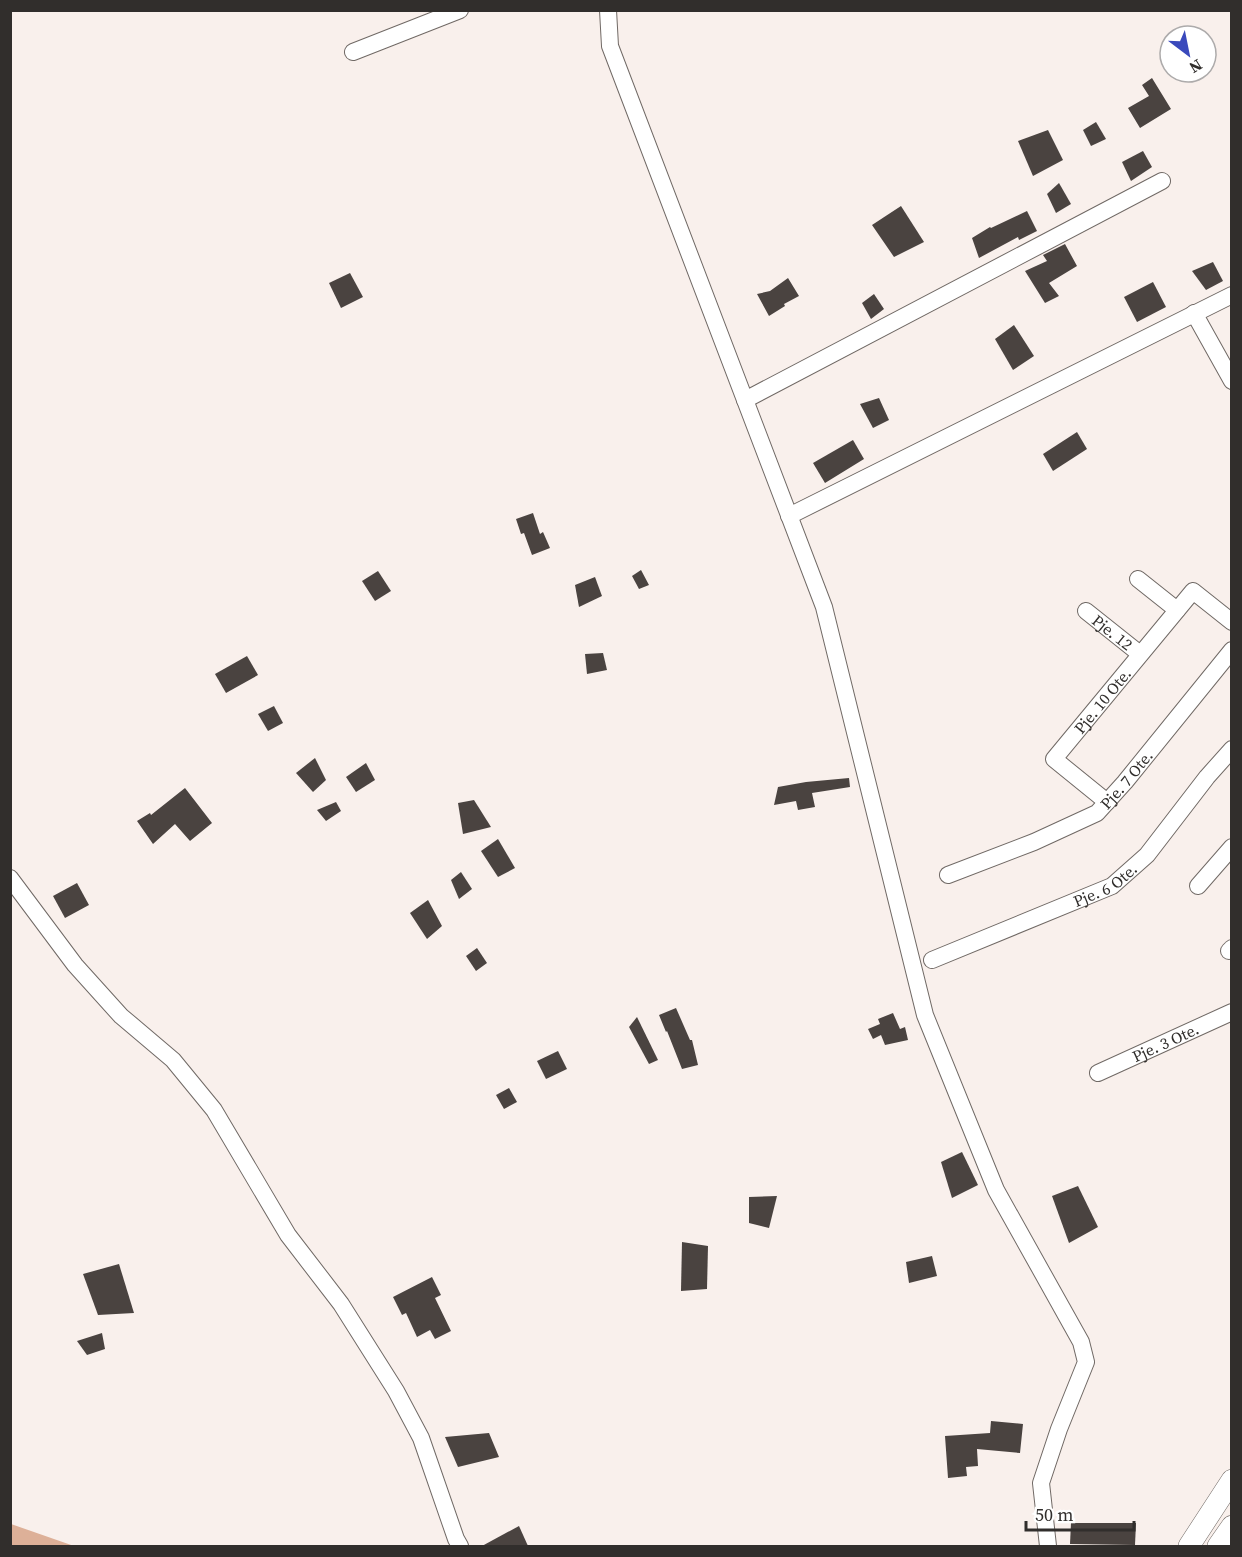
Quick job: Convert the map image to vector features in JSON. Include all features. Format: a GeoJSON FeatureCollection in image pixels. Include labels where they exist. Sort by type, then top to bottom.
{"type":"FeatureCollection","features":[{"type":"Feature","properties":{"kind":"main road"},"geometry":{"type":"LineString","coordinates":[[1189,1546],[1232,1480]]}},
{"type":"Feature","properties":{"kind":"main road"},"geometry":{"type":"LineString","coordinates":[[1218,1546],[1232,1526]]}},
{"type":"Feature","properties":{"kind":"street"},"geometry":{"type":"LineString","coordinates":[[353,52],[460,10]]}},
{"type":"Feature","properties":{"kind":"street"},"geometry":{"type":"LineString","coordinates":[[608,10],[610,46],[824,607],[925,1015],[996,1190],[1081,1342],[1086,1362],[1059,1429],[1041,1483],[1048,1546]]}},
{"type":"Feature","properties":{"kind":"street"},"geometry":{"type":"LineString","coordinates":[[745,400],[1162,181]]}},
{"type":"Feature","properties":{"kind":"street"},"geometry":{"type":"LineString","coordinates":[[789,516],[1232,295]]}},
{"type":"Feature","properties":{"kind":"street"},"geometry":{"type":"LineString","coordinates":[[1194,313],[1232,381]]}},
{"type":"Feature","properties":{"kind":"street"},"geometry":{"type":"LineString","coordinates":[[1138,579],[1177,610]]}},
{"type":"Feature","properties":{"kind":"street","name":"Pje. 10 Ote."},"geometry":{"type":"LineString","coordinates":[[1107,802],[1054,759],[1193,591],[1232,622]]}},
{"type":"Feature","properties":{"kind":"street","name":"Pje. 12"},"geometry":{"type":"LineString","coordinates":[[1086,611],[1140,654]]}},
{"type":"Feature","properties":{"kind":"street","name":"Pje. 7 Ote."},"geometry":{"type":"LineString","coordinates":[[948,875],[1034,842],[1097,813],[1232,650]]}},
{"type":"Feature","properties":{"kind":"street","name":"Pje. 6 Ote."},"geometry":{"type":"LineString","coordinates":[[932,960],[1112,886],[1147,855],[1207,777],[1232,749]]}},
{"type":"Feature","properties":{"kind":"street"},"geometry":{"type":"LineString","coordinates":[[1198,886],[1232,847]]}},
{"type":"Feature","properties":{"kind":"street"},"geometry":{"type":"LineString","coordinates":[[10,878],[75,965],[120,1016],[173,1060],[214,1110],[288,1235],[341,1304],[396,1391],[421,1438],[460,1546]]}},
{"type":"Feature","properties":{"kind":"street","name":"Pje. 3 Ote."},"geometry":{"type":"LineString","coordinates":[[1098,1073],[1232,1012]]}},
{"type":"Feature","properties":{"kind":"shaded area"},"geometry":{"type":"Polygon","coordinates":[[[11,1524],[74,1546],[11,1546],[11,1524]]]}},
{"type":"Feature","properties":{"kind":"building"},"geometry":{"type":"Polygon","coordinates":[[[1152,78],[1171,109],[1140,128],[1128,108],[1149,96],[1142,85],[1152,78]]]}},
{"type":"Feature","properties":{"kind":"building"},"geometry":{"type":"Polygon","coordinates":[[[1096,122],[1106,139],[1091,146],[1083,130],[1096,122]]]}},
{"type":"Feature","properties":{"kind":"building"},"geometry":{"type":"Polygon","coordinates":[[[1048,130],[1063,160],[1033,176],[1018,141],[1048,130]]]}},
{"type":"Feature","properties":{"kind":"building"},"geometry":{"type":"Polygon","coordinates":[[[1143,151],[1152,167],[1131,181],[1122,162],[1143,151]]]}},
{"type":"Feature","properties":{"kind":"building"},"geometry":{"type":"Polygon","coordinates":[[[1059,183],[1071,204],[1056,213],[1047,194],[1059,183]]]}},
{"type":"Feature","properties":{"kind":"building"},"geometry":{"type":"Polygon","coordinates":[[[901,206],[924,242],[894,257],[872,225],[901,206]]]}},
{"type":"Feature","properties":{"kind":"building"},"geometry":{"type":"Polygon","coordinates":[[[1027,211],[1037,231],[1019,240],[1018,237],[979,258],[972,238],[990,227],[1027,211]]]}},
{"type":"Feature","properties":{"kind":"building"},"geometry":{"type":"Polygon","coordinates":[[[1065,244],[1077,266],[1049,283],[1059,296],[1045,303],[1025,271],[1047,261],[1043,255],[1065,244]]]}},
{"type":"Feature","properties":{"kind":"building"},"geometry":{"type":"Polygon","coordinates":[[[1213,262],[1223,281],[1206,290],[1192,271],[1213,262]]]}},
{"type":"Feature","properties":{"kind":"building"},"geometry":{"type":"Polygon","coordinates":[[[350,273],[363,297],[341,308],[329,283],[350,273]]]}},
{"type":"Feature","properties":{"kind":"building"},"geometry":{"type":"Polygon","coordinates":[[[788,278],[799,296],[769,316],[757,294],[770,291],[788,278]]]}},
{"type":"Feature","properties":{"kind":"building"},"geometry":{"type":"Polygon","coordinates":[[[1153,282],[1166,307],[1137,322],[1124,297],[1153,282]]]}},
{"type":"Feature","properties":{"kind":"building"},"geometry":{"type":"Polygon","coordinates":[[[874,294],[884,309],[871,319],[862,303],[874,294]]]}},
{"type":"Feature","properties":{"kind":"building"},"geometry":{"type":"Polygon","coordinates":[[[1014,325],[1034,356],[1013,370],[995,339],[1014,325]]]}},
{"type":"Feature","properties":{"kind":"building"},"geometry":{"type":"Polygon","coordinates":[[[879,398],[889,420],[873,428],[860,404],[879,398]]]}},
{"type":"Feature","properties":{"kind":"building"},"geometry":{"type":"Polygon","coordinates":[[[1077,432],[1087,449],[1053,471],[1043,454],[1077,432]]]}},
{"type":"Feature","properties":{"kind":"building"},"geometry":{"type":"Polygon","coordinates":[[[853,440],[864,459],[825,483],[813,463],[853,440]]]}},
{"type":"Feature","properties":{"kind":"building"},"geometry":{"type":"Polygon","coordinates":[[[533,513],[540,534],[543,532],[550,548],[532,555],[516,519],[533,513]]]}},
{"type":"Feature","properties":{"kind":"building"},"geometry":{"type":"Polygon","coordinates":[[[641,570],[649,585],[639,589],[632,576],[641,570]]]}},
{"type":"Feature","properties":{"kind":"building"},"geometry":{"type":"Polygon","coordinates":[[[378,571],[391,591],[375,601],[362,581],[378,571]]]}},
{"type":"Feature","properties":{"kind":"building"},"geometry":{"type":"Polygon","coordinates":[[[595,577],[602,596],[579,607],[575,585],[595,577]]]}},
{"type":"Feature","properties":{"kind":"building"},"geometry":{"type":"Polygon","coordinates":[[[603,653],[607,670],[587,674],[585,654],[603,653]]]}},
{"type":"Feature","properties":{"kind":"building"},"geometry":{"type":"Polygon","coordinates":[[[247,656],[258,675],[226,693],[215,674],[247,656]]]}},
{"type":"Feature","properties":{"kind":"building"},"geometry":{"type":"Polygon","coordinates":[[[274,706],[283,723],[268,731],[258,714],[274,706]]]}},
{"type":"Feature","properties":{"kind":"building"},"geometry":{"type":"Polygon","coordinates":[[[315,758],[326,780],[313,792],[296,773],[315,758]]]}},
{"type":"Feature","properties":{"kind":"building"},"geometry":{"type":"Polygon","coordinates":[[[366,763],[375,780],[356,792],[346,777],[366,763]]]}},
{"type":"Feature","properties":{"kind":"building"},"geometry":{"type":"Polygon","coordinates":[[[849,778],[850,787],[812,793],[815,807],[798,810],[796,801],[774,805],[778,787],[849,778]]]}},
{"type":"Feature","properties":{"kind":"building"},"geometry":{"type":"Polygon","coordinates":[[[185,788],[212,823],[190,841],[175,824],[153,844],[137,821],[150,813],[151,815],[185,788]]]}},
{"type":"Feature","properties":{"kind":"building"},"geometry":{"type":"Polygon","coordinates":[[[474,800],[491,827],[463,834],[458,803],[474,800]]]}},
{"type":"Feature","properties":{"kind":"building"},"geometry":{"type":"Polygon","coordinates":[[[336,802],[341,811],[326,821],[317,810],[336,802]]]}},
{"type":"Feature","properties":{"kind":"building"},"geometry":{"type":"Polygon","coordinates":[[[498,839],[515,868],[498,877],[481,851],[498,839]]]}},
{"type":"Feature","properties":{"kind":"building"},"geometry":{"type":"Polygon","coordinates":[[[461,872],[472,889],[459,899],[451,880],[461,872]]]}},
{"type":"Feature","properties":{"kind":"building"},"geometry":{"type":"Polygon","coordinates":[[[77,883],[89,905],[65,918],[53,896],[77,883]]]}},
{"type":"Feature","properties":{"kind":"building"},"geometry":{"type":"Polygon","coordinates":[[[428,900],[442,926],[427,939],[410,913],[428,900]]]}},
{"type":"Feature","properties":{"kind":"building"},"geometry":{"type":"Polygon","coordinates":[[[477,948],[487,963],[476,971],[466,956],[477,948]]]}},
{"type":"Feature","properties":{"kind":"building"},"geometry":{"type":"Polygon","coordinates":[[[676,1008],[692,1040],[698,1065],[682,1069],[659,1015],[676,1008]]]}},
{"type":"Feature","properties":{"kind":"building"},"geometry":{"type":"Polygon","coordinates":[[[893,1013],[900,1029],[905,1027],[908,1040],[885,1045],[881,1035],[873,1039],[868,1029],[880,1024],[878,1019],[893,1013]]]}},
{"type":"Feature","properties":{"kind":"building"},"geometry":{"type":"Polygon","coordinates":[[[637,1017],[658,1060],[649,1064],[629,1027],[637,1017]]]}},
{"type":"Feature","properties":{"kind":"building"},"geometry":{"type":"Polygon","coordinates":[[[558,1051],[567,1069],[546,1079],[537,1061],[558,1051]]]}},
{"type":"Feature","properties":{"kind":"building"},"geometry":{"type":"Polygon","coordinates":[[[509,1088],[517,1102],[504,1109],[496,1095],[509,1088]]]}},
{"type":"Feature","properties":{"kind":"building"},"geometry":{"type":"Polygon","coordinates":[[[962,1152],[978,1185],[952,1198],[941,1162],[962,1152]]]}},
{"type":"Feature","properties":{"kind":"building"},"geometry":{"type":"Polygon","coordinates":[[[1078,1186],[1098,1227],[1069,1243],[1052,1196],[1078,1186]]]}},
{"type":"Feature","properties":{"kind":"building"},"geometry":{"type":"Polygon","coordinates":[[[777,1196],[769,1228],[749,1223],[749,1197],[777,1196]]]}},
{"type":"Feature","properties":{"kind":"building"},"geometry":{"type":"Polygon","coordinates":[[[682,1242],[708,1246],[707,1289],[681,1291],[682,1242]]]}},
{"type":"Feature","properties":{"kind":"building"},"geometry":{"type":"Polygon","coordinates":[[[932,1256],[937,1276],[909,1283],[906,1262],[932,1256]]]}},
{"type":"Feature","properties":{"kind":"building"},"geometry":{"type":"Polygon","coordinates":[[[119,1264],[134,1313],[98,1315],[83,1274],[119,1264]]]}},
{"type":"Feature","properties":{"kind":"building"},"geometry":{"type":"Polygon","coordinates":[[[432,1277],[441,1295],[435,1298],[451,1331],[435,1339],[430,1330],[417,1337],[406,1313],[402,1315],[393,1297],[432,1277]]]}},
{"type":"Feature","properties":{"kind":"building"},"geometry":{"type":"Polygon","coordinates":[[[102,1333],[105,1349],[87,1355],[77,1341],[102,1333]]]}},
{"type":"Feature","properties":{"kind":"building"},"geometry":{"type":"Polygon","coordinates":[[[991,1421],[1023,1424],[1020,1453],[977,1449],[978,1466],[966,1467],[967,1476],[948,1478],[945,1436],[990,1433],[991,1421]]]}},
{"type":"Feature","properties":{"kind":"building"},"geometry":{"type":"Polygon","coordinates":[[[489,1433],[499,1457],[458,1467],[445,1437],[489,1433]]]}},
{"type":"Feature","properties":{"kind":"building"},"geometry":{"type":"Polygon","coordinates":[[[1071,1523],[1136,1523],[1135,1545],[1070,1544],[1071,1523]]]}},
{"type":"Feature","properties":{"kind":"building"},"geometry":{"type":"Polygon","coordinates":[[[519,1526],[528,1546],[482,1546],[519,1526]]]}}]}
